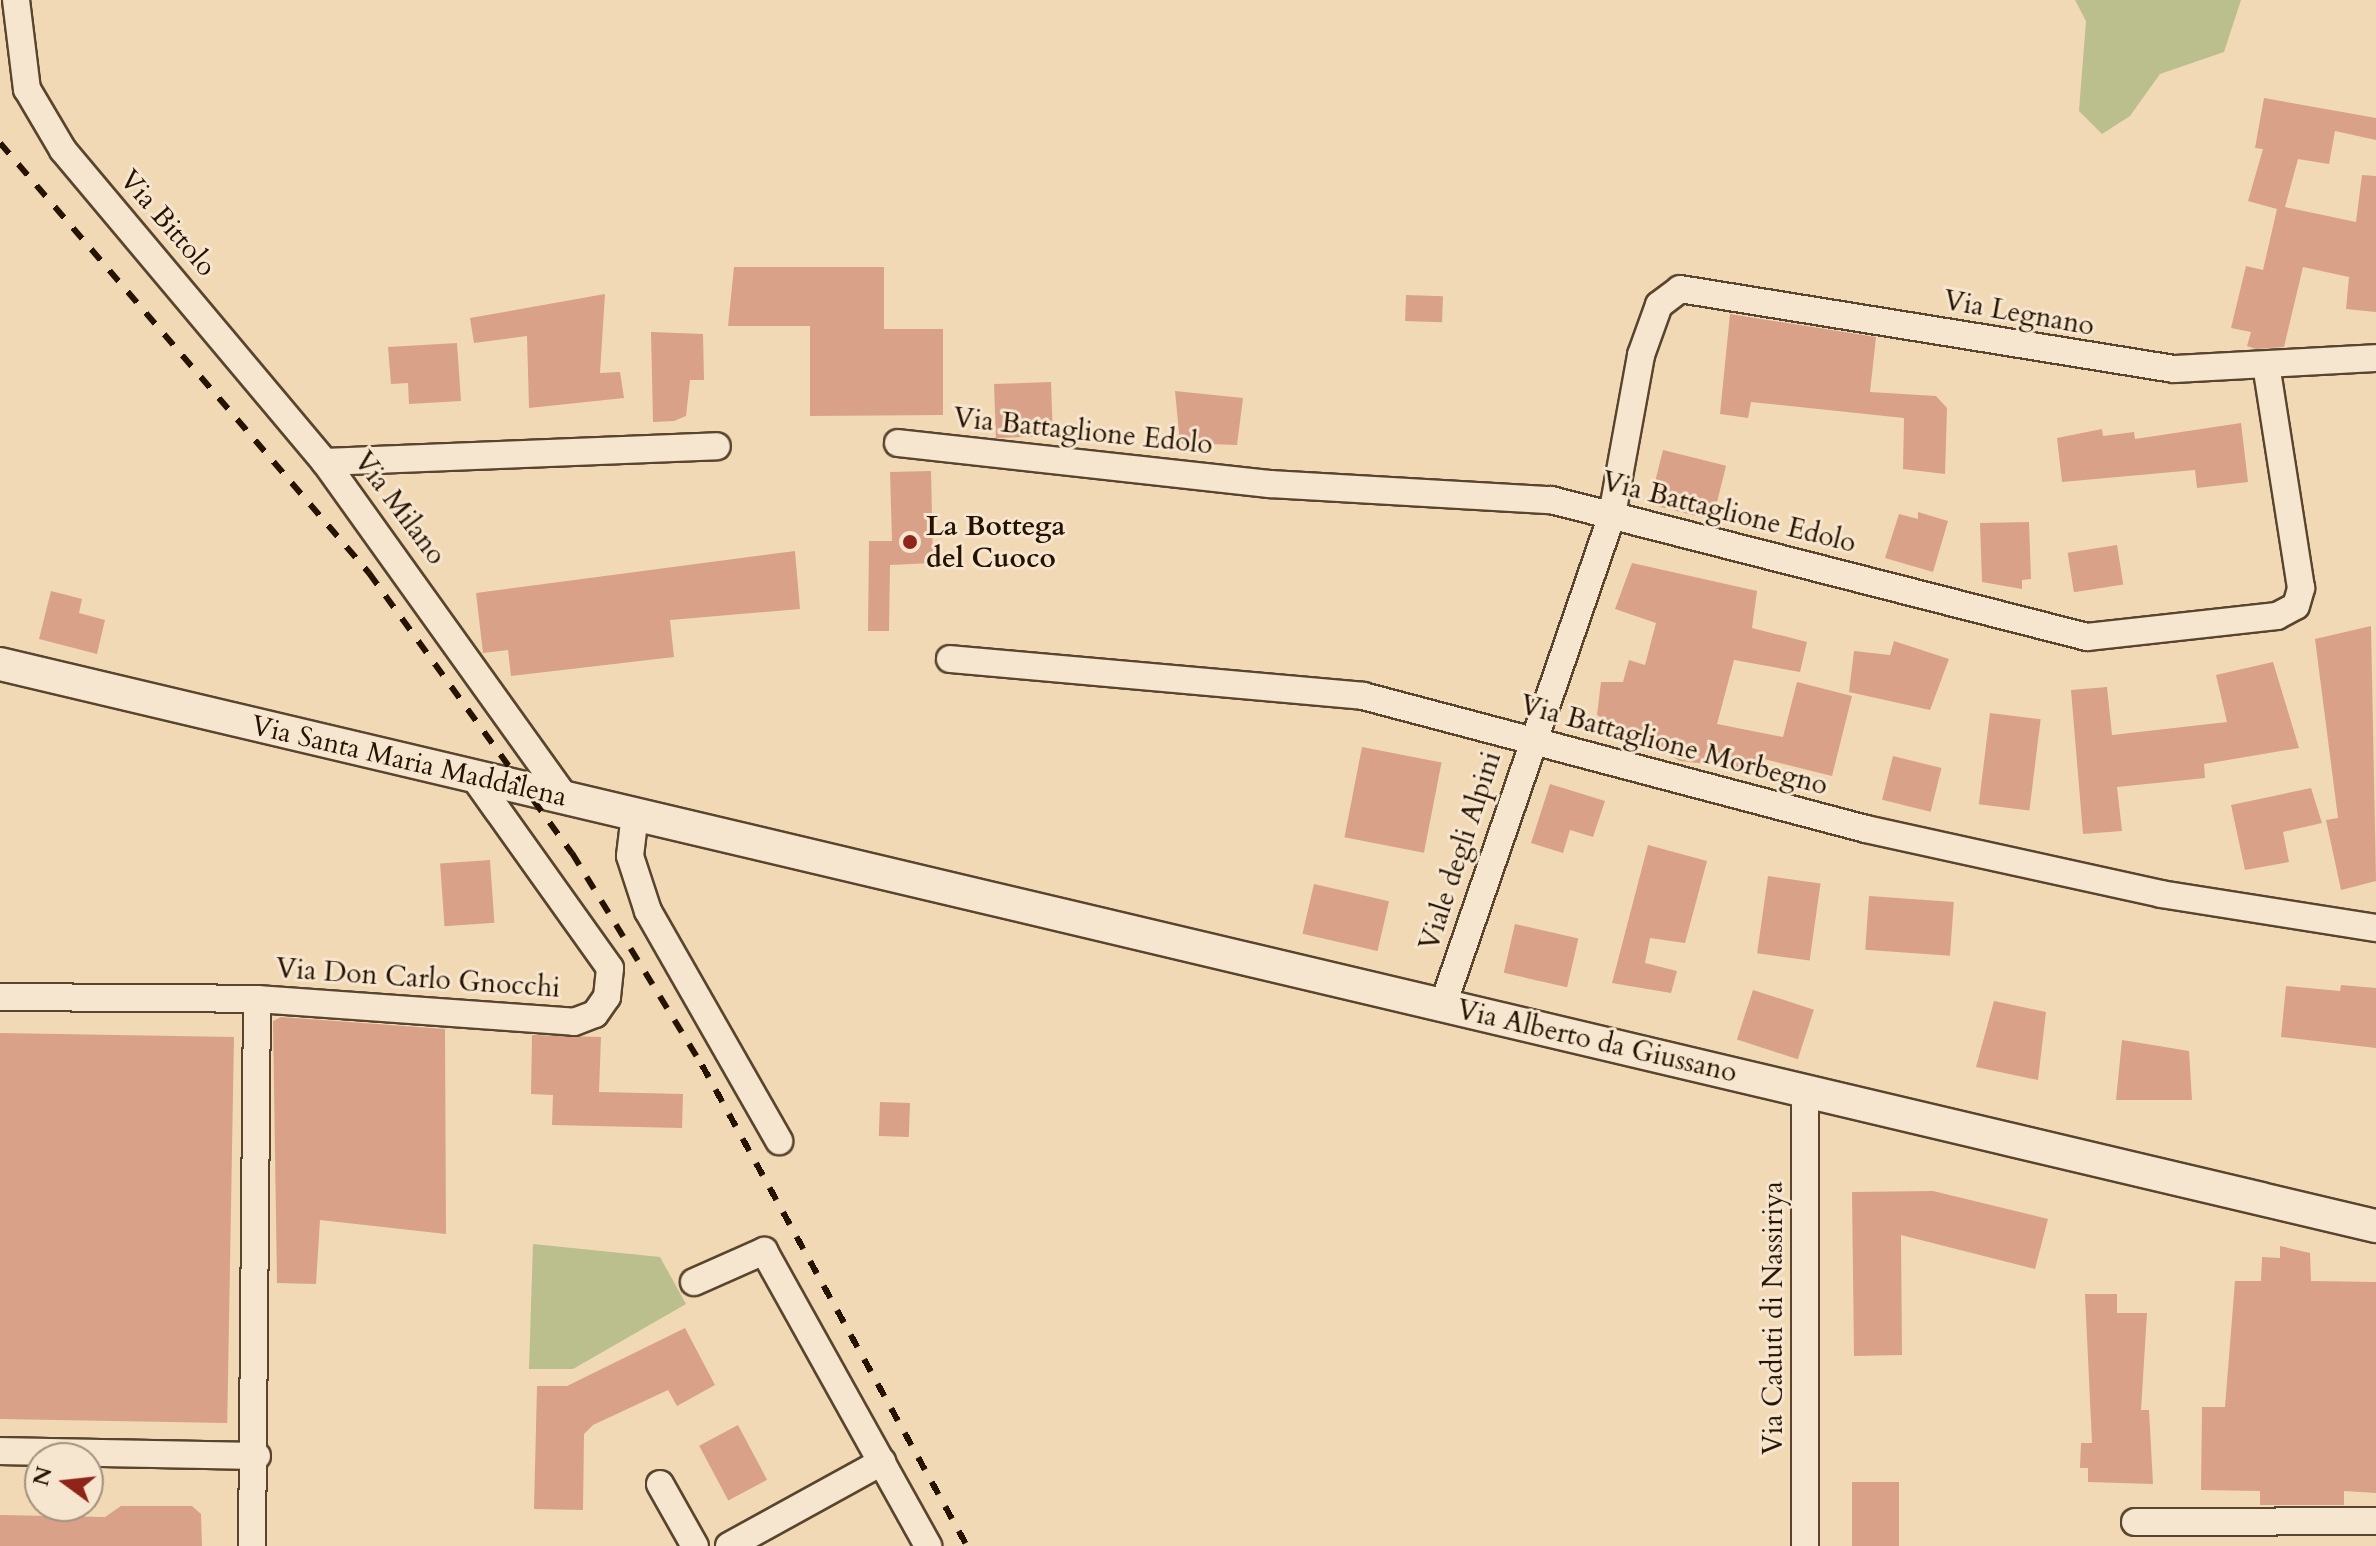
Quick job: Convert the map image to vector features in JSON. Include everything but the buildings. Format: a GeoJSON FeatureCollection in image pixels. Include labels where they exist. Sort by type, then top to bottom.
{"type":"FeatureCollection","features":[{"type":"Feature","properties":{"kind":"street","name":"Via Bittolo"},"geometry":{"type":"LineString","coordinates":[[16,0],[27,89],[63,150],[325,462]]}},
{"type":"Feature","properties":{"kind":"street","name":"Via Legnano"},"geometry":{"type":"LineString","coordinates":[[1659,305],[1680,289],[1708,289],[2051,354],[2174,369],[2267,370],[2376,358]]}},
{"type":"Feature","properties":{"kind":"street","name":"Viale degli Alpini"},"geometry":{"type":"LineString","coordinates":[[1443,1005],[1530,739],[1612,515],[1641,355],[1659,305]]}},
{"type":"Feature","properties":{"kind":"street","name":"Via Battaglione Edolo"},"geometry":{"type":"LineString","coordinates":[[898,443],[1270,484],[1551,500],[2087,637],[2277,616],[2296,606],[2301,588],[2267,370]]}},
{"type":"Feature","properties":{"kind":"street","name":"Via Milano"},"geometry":{"type":"LineString","coordinates":[[325,462],[717,446]]}},
{"type":"Feature","properties":{"kind":"street","name":"Via Milano"},"geometry":{"type":"LineString","coordinates":[[325,462],[449,625],[565,797]]}},
{"type":"Feature","properties":{"kind":"street","name":"Via Battaglione Morbegno"},"geometry":{"type":"LineString","coordinates":[[950,659],[1363,696],[1964,852],[2161,894],[2376,928]]}},
{"type":"Feature","properties":{"kind":"street","name":"Via Santa Maria Maddalena"},"geometry":{"type":"LineString","coordinates":[[0,664],[818,855]]}},
{"type":"Feature","properties":{"kind":"street","name":"Via Don Carlo Gnocchi"},"geometry":{"type":"LineString","coordinates":[[252,1546],[257,1456],[257,999],[574,1022],[595,1014],[607,997],[610,968],[474,777]]}},
{"type":"Feature","properties":{"kind":"street"},"geometry":{"type":"LineString","coordinates":[[635,814],[630,856],[648,911],[779,1141]]}},
{"type":"Feature","properties":{"kind":"street","name":"Via Alberto da Giussano"},"geometry":{"type":"LineString","coordinates":[[818,855],[2376,1226]]}},
{"type":"Feature","properties":{"kind":"street"},"geometry":{"type":"LineString","coordinates":[[0,997],[257,999]]}},
{"type":"Feature","properties":{"kind":"street","name":"Via Caduti di Nassiriya"},"geometry":{"type":"LineString","coordinates":[[1805,1090],[1805,1546]]}},
{"type":"Feature","properties":{"kind":"street"},"geometry":{"type":"LineString","coordinates":[[694,1282],[764,1251],[928,1546]]}},
{"type":"Feature","properties":{"kind":"street"},"geometry":{"type":"LineString","coordinates":[[0,1451],[257,1456]]}},
{"type":"Feature","properties":{"kind":"street"},"geometry":{"type":"LineString","coordinates":[[729,1546],[882,1462]]}},
{"type":"Feature","properties":{"kind":"street"},"geometry":{"type":"LineString","coordinates":[[660,1484],[695,1546]]}},
{"type":"Feature","properties":{"kind":"street"},"geometry":{"type":"LineString","coordinates":[[2135,1522],[2376,1521]]}},
{"type":"Feature","properties":{"kind":"green space"},"geometry":{"type":"Polygon","coordinates":[[[2075,0],[2241,0],[2224,52],[2160,74],[2130,116],[2102,134],[2079,111],[2086,21],[2075,0]]]}},
{"type":"Feature","properties":{"kind":"green space"},"geometry":{"type":"Polygon","coordinates":[[[533,1244],[660,1257],[686,1304],[573,1369],[529,1369],[533,1244]]]}},
{"type":"Feature","properties":{"kind":"railway"},"geometry":{"type":"LineString","coordinates":[[0,143],[369,573],[572,853],[702,1065],[967,1546]]}},
{"type":"Feature","properties":{"kind":"place","name":"La Bottega del Cuoco"},"geometry":{"type":"Point","coordinates":[910,542]}}]}
